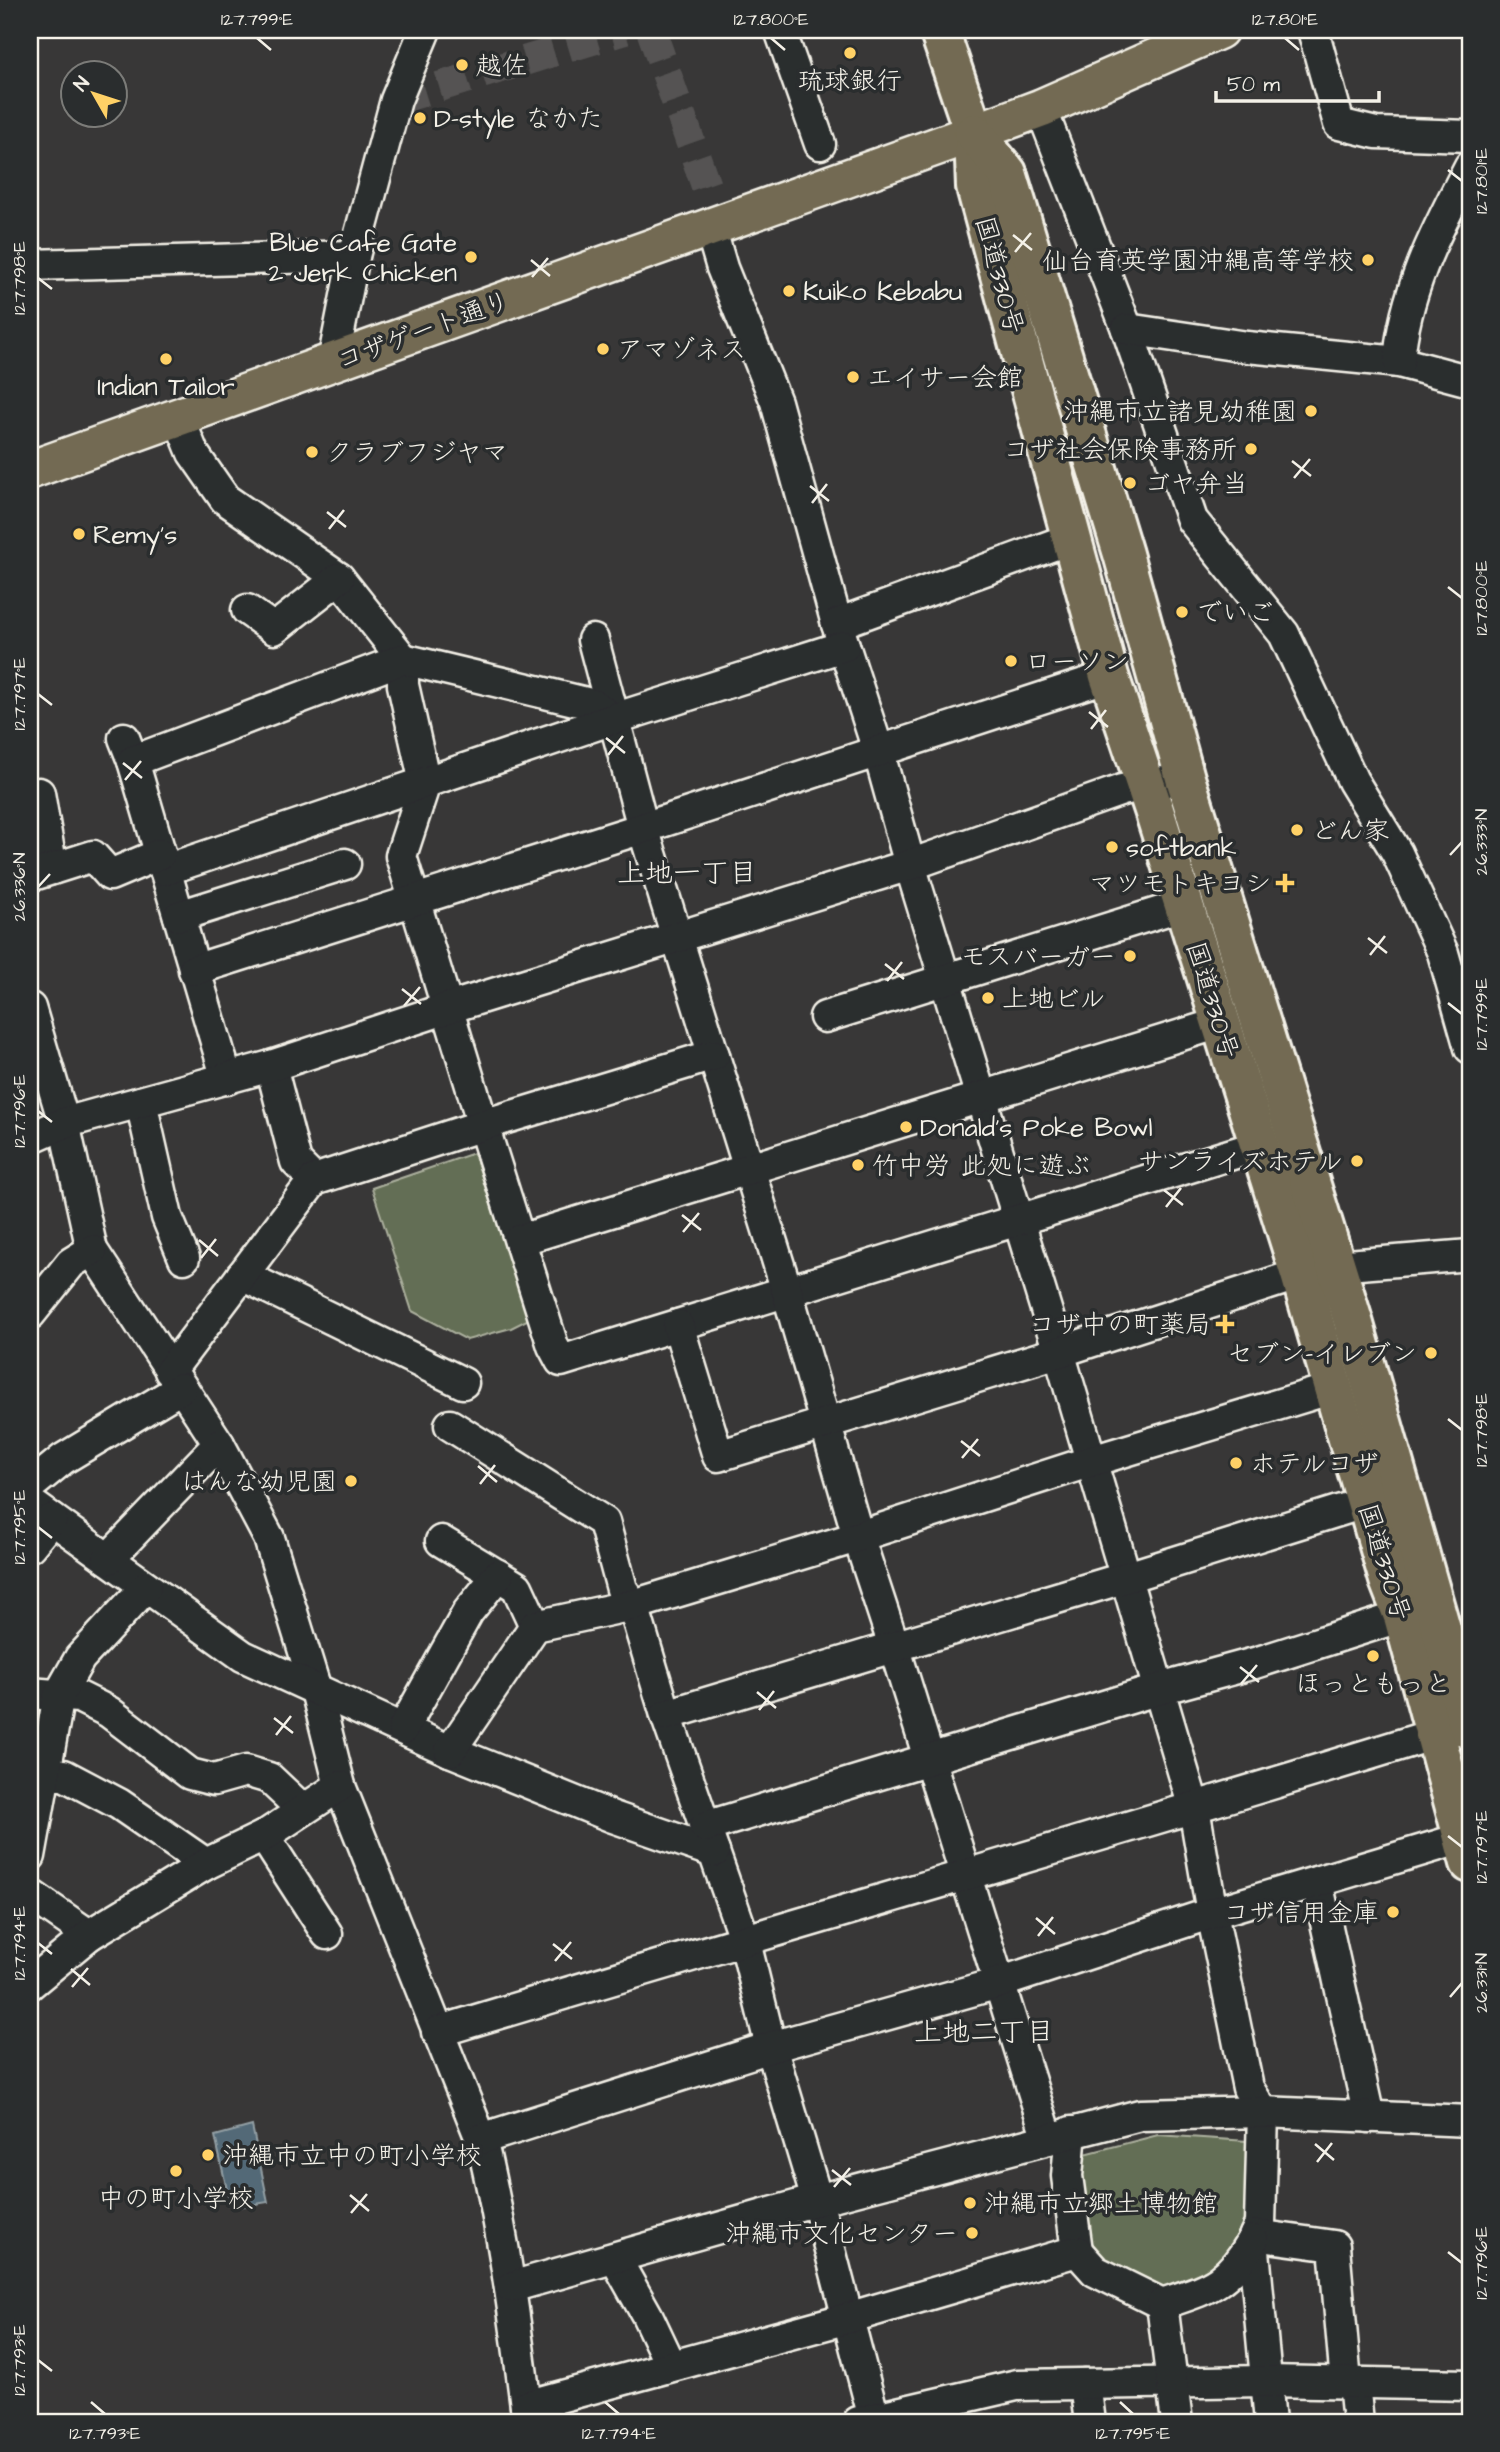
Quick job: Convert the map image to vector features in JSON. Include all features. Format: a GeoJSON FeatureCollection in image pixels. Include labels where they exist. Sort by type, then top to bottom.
{"type":"FeatureCollection","features":[{"type":"Feature","properties":{"kind":"highway","name":"国道330号"},"geometry":{"type":"LineString","coordinates":[[939,30],[974,134],[976,187],[1109,676],[1258,1146],[1317,1270],[1419,1611],[1453,1732],[1466,1850]]}},
{"type":"Feature","properties":{"kind":"highway","name":"国道330号"},"geometry":{"type":"LineString","coordinates":[[974,134],[1007,173],[1124,554],[1185,778],[1316,1199],[1317,1270],[1333,1388],[1389,1580],[1419,1611]]}},
{"type":"Feature","properties":{"kind":"main road","name":"コザゲート通り"},"geometry":{"type":"LineString","coordinates":[[30,470],[974,134],[1041,108],[1219,30]]}},
{"type":"Feature","properties":{"kind":"street"},"geometry":{"type":"LineString","coordinates":[[333,362],[354,256],[396,100],[425,30]]}},
{"type":"Feature","properties":{"kind":"street"},"geometry":{"type":"LineString","coordinates":[[780,30],[820,144]]}},
{"type":"Feature","properties":{"kind":"street"},"geometry":{"type":"LineString","coordinates":[[1313,30],[1339,124],[1376,133],[1470,136]]}},
{"type":"Feature","properties":{"kind":"street"},"geometry":{"type":"LineString","coordinates":[[1041,108],[1127,329],[1192,520],[1283,634],[1353,781],[1397,853],[1443,953],[1470,1048]]}},
{"type":"Feature","properties":{"kind":"street"},"geometry":{"type":"LineString","coordinates":[[1399,362],[1401,332],[1408,303],[1438,229],[1470,166]]}},
{"type":"Feature","properties":{"kind":"street"},"geometry":{"type":"LineString","coordinates":[[593,640],[643,828],[788,1291],[858,1536],[999,1983],[1059,2136],[1077,2251],[1095,2271],[1162,2304],[1202,2291],[1220,2282],[1240,2262],[1260,2224],[1264,2112],[1248,2088],[1212,1913],[1194,1808],[1092,1461],[909,865],[776,402],[722,268],[710,227]]}},
{"type":"Feature","properties":{"kind":"street"},"geometry":{"type":"LineString","coordinates":[[30,265],[354,256]]}},
{"type":"Feature","properties":{"kind":"street"},"geometry":{"type":"LineString","coordinates":[[1127,329],[1247,346],[1399,362],[1470,381]]}},
{"type":"Feature","properties":{"kind":"street"},"geometry":{"type":"LineString","coordinates":[[178,416],[193,453],[225,499],[339,578],[403,659],[403,685],[425,783],[401,856],[553,1346],[561,1361],[1258,1146]]}},
{"type":"Feature","properties":{"kind":"street"},"geometry":{"type":"LineString","coordinates":[[39,793],[41,872],[93,856],[110,876],[425,783],[613,719],[841,635],[1072,538]]}},
{"type":"Feature","properties":{"kind":"street"},"geometry":{"type":"LineString","coordinates":[[247,610],[274,629],[339,578]]}},
{"type":"Feature","properties":{"kind":"street"},"geometry":{"type":"LineString","coordinates":[[227,1079],[129,749],[403,659],[595,705],[613,719]]}},
{"type":"Feature","properties":{"kind":"street"},"geometry":{"type":"LineString","coordinates":[[194,970],[643,828],[1109,676]]}},
{"type":"Feature","properties":{"kind":"street"},"geometry":{"type":"LineString","coordinates":[[30,1138],[64,1123],[271,1066],[448,1008],[909,865],[1122,790],[1185,778]]}},
{"type":"Feature","properties":{"kind":"street"},"geometry":{"type":"LineString","coordinates":[[179,916],[345,864]]}},
{"type":"Feature","properties":{"kind":"street"},"geometry":{"type":"LineString","coordinates":[[825,1017],[1183,905]]}},
{"type":"Feature","properties":{"kind":"street"},"geometry":{"type":"LineString","coordinates":[[30,1008],[64,1123],[92,1250],[219,1444],[269,1538],[316,1690],[340,1786],[481,2139],[494,2192],[511,2287],[527,2414],[671,2367],[1077,2251]]}},
{"type":"Feature","properties":{"kind":"street"},"geometry":{"type":"LineString","coordinates":[[520,1240],[1220,1023]]}},
{"type":"Feature","properties":{"kind":"street"},"geometry":{"type":"LineString","coordinates":[[30,1486],[63,1458],[176,1379],[242,1275],[314,1180],[714,1055]]}},
{"type":"Feature","properties":{"kind":"street"},"geometry":{"type":"LineString","coordinates":[[271,1066],[296,1162],[314,1180]]}},
{"type":"Feature","properties":{"kind":"street"},"geometry":{"type":"LineString","coordinates":[[141,1102],[167,1217],[184,1258]]}},
{"type":"Feature","properties":{"kind":"street"},"geometry":{"type":"LineString","coordinates":[[30,1314],[71,1263],[92,1250]]}},
{"type":"Feature","properties":{"kind":"street"},"geometry":{"type":"LineString","coordinates":[[677,1325],[718,1457],[1317,1270],[1470,1255]]}},
{"type":"Feature","properties":{"kind":"street"},"geometry":{"type":"LineString","coordinates":[[242,1275],[463,1383]]}},
{"type":"Feature","properties":{"kind":"street"},"geometry":{"type":"LineString","coordinates":[[450,1751],[535,1626],[633,1605],[1333,1388]]}},
{"type":"Feature","properties":{"kind":"street"},"geometry":{"type":"LineString","coordinates":[[450,1425],[604,1522],[622,1589],[633,1605],[666,1715],[744,1938],[771,2047],[849,2318],[869,2421],[1017,2385],[1266,2381],[1470,2385]]}},
{"type":"Feature","properties":{"kind":"street"},"geometry":{"type":"LineString","coordinates":[[108,1559],[219,1444]]}},
{"type":"Feature","properties":{"kind":"street"},"geometry":{"type":"LineString","coordinates":[[666,1715],[1367,1502]]}},
{"type":"Feature","properties":{"kind":"street"},"geometry":{"type":"LineString","coordinates":[[30,1546],[41,1511],[243,1656],[450,1751],[613,1817],[710,1840],[928,1760],[1255,1663],[1419,1611]]}},
{"type":"Feature","properties":{"kind":"street"},"geometry":{"type":"LineString","coordinates":[[440,1541],[517,1587],[535,1626]]}},
{"type":"Feature","properties":{"kind":"street"},"geometry":{"type":"LineString","coordinates":[[403,1729],[468,1612],[498,1575]]}},
{"type":"Feature","properties":{"kind":"street"},"geometry":{"type":"LineString","coordinates":[[30,1856],[44,1694],[146,1587]]}},
{"type":"Feature","properties":{"kind":"street"},"geometry":{"type":"LineString","coordinates":[[44,1694],[79,1698],[110,1712],[190,1774],[214,1780],[246,1771],[269,1778],[303,1810]]}},
{"type":"Feature","properties":{"kind":"street"},"geometry":{"type":"LineString","coordinates":[[437,2032],[744,1938],[1453,1732]]}},
{"type":"Feature","properties":{"kind":"street"},"geometry":{"type":"LineString","coordinates":[[37,1774],[64,1774],[119,1804],[206,1864]]}},
{"type":"Feature","properties":{"kind":"street"},"geometry":{"type":"LineString","coordinates":[[30,1984],[89,1935],[206,1864],[264,1836],[340,1786]]}},
{"type":"Feature","properties":{"kind":"street"},"geometry":{"type":"LineString","coordinates":[[264,1836],[327,1934]]}},
{"type":"Feature","properties":{"kind":"street"},"geometry":{"type":"LineString","coordinates":[[481,2139],[771,2047],[999,1983],[1212,1913],[1317,1882],[1466,1850]]}},
{"type":"Feature","properties":{"kind":"street"},"geometry":{"type":"LineString","coordinates":[[1317,1882],[1369,2117]]}},
{"type":"Feature","properties":{"kind":"street"},"geometry":{"type":"LineString","coordinates":[[30,1894],[89,1935]]}},
{"type":"Feature","properties":{"kind":"street"},"geometry":{"type":"LineString","coordinates":[[511,2287],[817,2200],[1140,2115],[1264,2112],[1470,2121]]}},
{"type":"Feature","properties":{"kind":"street"},"geometry":{"type":"LineString","coordinates":[[1254,2238],[1270,2422]]}},
{"type":"Feature","properties":{"kind":"street"},"geometry":{"type":"LineString","coordinates":[[1254,2238],[1334,2246],[1350,2383],[1358,2422]]}},
{"type":"Feature","properties":{"kind":"street"},"geometry":{"type":"LineString","coordinates":[[615,2258],[647,2315],[671,2367]]}},
{"type":"Feature","properties":{"kind":"street"},"geometry":{"type":"LineString","coordinates":[[1162,2304],[1177,2422]]}},
{"type":"Feature","properties":{"kind":"street"},"geometry":{"type":"LineString","coordinates":[[1085,2384],[1090,2422]]}},
{"type":"Feature","properties":{"kind":"green space"},"geometry":{"type":"Polygon","coordinates":[[[474,1153],[529,1319],[511,1328],[467,1340],[412,1311],[372,1188],[474,1153]]]}},
{"type":"Feature","properties":{"kind":"green space"},"geometry":{"type":"Polygon","coordinates":[[[1158,2135],[1247,2141],[1244,2241],[1232,2260],[1177,2291],[1144,2286],[1091,2250],[1080,2219],[1081,2155],[1158,2135]]]}},
{"type":"Feature","properties":{"kind":"water"},"geometry":{"type":"Polygon","coordinates":[[[252,2126],[268,2202],[231,2208],[215,2136],[252,2126]]]}},
{"type":"Feature","properties":{"kind":"tunnel"},"geometry":{"type":"LineString","coordinates":[[396,100],[625,30]]}},
{"type":"Feature","properties":{"kind":"tunnel"},"geometry":{"type":"LineString","coordinates":[[651,30],[706,186]]}},
{"type":"Feature","properties":{"kind":"place","name":"琉球銀行"},"geometry":{"type":"Point","coordinates":[850,53]}},
{"type":"Feature","properties":{"kind":"place","name":"越佐"},"geometry":{"type":"Point","coordinates":[462,65]}},
{"type":"Feature","properties":{"kind":"place","name":"D-style なかた"},"geometry":{"type":"Point","coordinates":[420,118]}},
{"type":"Feature","properties":{"kind":"place","name":"Blue Cafe Gate 2 Jerk Chicken"},"geometry":{"type":"Point","coordinates":[471,257]}},
{"type":"Feature","properties":{"kind":"place","name":"仙台育英学園沖縄高等学校"},"geometry":{"type":"Point","coordinates":[1368,260]}},
{"type":"Feature","properties":{"kind":"place","name":"Kuiko Kebabu"},"geometry":{"type":"Point","coordinates":[789,291]}},
{"type":"Feature","properties":{"kind":"place","name":"アマゾネス"},"geometry":{"type":"Point","coordinates":[603,349]}},
{"type":"Feature","properties":{"kind":"place","name":"Indian Tailor"},"geometry":{"type":"Point","coordinates":[166,359]}},
{"type":"Feature","properties":{"kind":"place","name":"エイサー会館"},"geometry":{"type":"Point","coordinates":[853,377]}},
{"type":"Feature","properties":{"kind":"place","name":"沖縄市立諸見幼稚園"},"geometry":{"type":"Point","coordinates":[1311,411]}},
{"type":"Feature","properties":{"kind":"place","name":"コザ社会保険事務所"},"geometry":{"type":"Point","coordinates":[1251,449]}},
{"type":"Feature","properties":{"kind":"place","name":"クラブフジヤマ"},"geometry":{"type":"Point","coordinates":[312,452]}},
{"type":"Feature","properties":{"kind":"place","name":"ゴヤ弁当"},"geometry":{"type":"Point","coordinates":[1130,483]}},
{"type":"Feature","properties":{"kind":"place","name":"Remy's"},"geometry":{"type":"Point","coordinates":[79,534]}},
{"type":"Feature","properties":{"kind":"place","name":"でいご"},"geometry":{"type":"Point","coordinates":[1182,612]}},
{"type":"Feature","properties":{"kind":"place","name":"ローソン"},"geometry":{"type":"Point","coordinates":[1011,661]}},
{"type":"Feature","properties":{"kind":"place","name":"どん家"},"geometry":{"type":"Point","coordinates":[1297,830]}},
{"type":"Feature","properties":{"kind":"place","name":"softbank"},"geometry":{"type":"Point","coordinates":[1112,847]}},
{"type":"Feature","properties":{"kind":"place","name":"マツモトキヨシ"},"geometry":{"type":"Point","coordinates":[1285,883]}},
{"type":"Feature","properties":{"kind":"place","name":"モスバーガー"},"geometry":{"type":"Point","coordinates":[1130,956]}},
{"type":"Feature","properties":{"kind":"place","name":"上地ビル"},"geometry":{"type":"Point","coordinates":[988,998]}},
{"type":"Feature","properties":{"kind":"place","name":"Donald's Poke Bowl"},"geometry":{"type":"Point","coordinates":[906,1127]}},
{"type":"Feature","properties":{"kind":"place","name":"サンライズホテル"},"geometry":{"type":"Point","coordinates":[1357,1161]}},
{"type":"Feature","properties":{"kind":"place","name":"竹中労 此処に遊ぶ"},"geometry":{"type":"Point","coordinates":[858,1165]}},
{"type":"Feature","properties":{"kind":"place","name":"コザ中の町薬局"},"geometry":{"type":"Point","coordinates":[1225,1324]}},
{"type":"Feature","properties":{"kind":"place","name":"セブン-イレブン"},"geometry":{"type":"Point","coordinates":[1431,1353]}},
{"type":"Feature","properties":{"kind":"place","name":"ホテルコザ"},"geometry":{"type":"Point","coordinates":[1236,1463]}},
{"type":"Feature","properties":{"kind":"place","name":"はんな幼児園"},"geometry":{"type":"Point","coordinates":[351,1481]}},
{"type":"Feature","properties":{"kind":"place","name":"ほっともっと"},"geometry":{"type":"Point","coordinates":[1373,1656]}},
{"type":"Feature","properties":{"kind":"place","name":"コザ信用金庫"},"geometry":{"type":"Point","coordinates":[1393,1912]}},
{"type":"Feature","properties":{"kind":"place","name":"沖縄市立中の町小学校"},"geometry":{"type":"Point","coordinates":[208,2155]}},
{"type":"Feature","properties":{"kind":"place","name":"中の町小学校"},"geometry":{"type":"Point","coordinates":[176,2171]}},
{"type":"Feature","properties":{"kind":"place","name":"沖縄市立郷土博物館"},"geometry":{"type":"Point","coordinates":[970,2203]}},
{"type":"Feature","properties":{"kind":"place","name":"沖縄市文化センター"},"geometry":{"type":"Point","coordinates":[972,2233]}},
{"type":"Feature","properties":{"kind":"district","name":"上地一丁目"},"geometry":{"type":"Point","coordinates":[687,872]}},
{"type":"Feature","properties":{"kind":"district","name":"上地二丁目"},"geometry":{"type":"Point","coordinates":[984,2031]}}]}
